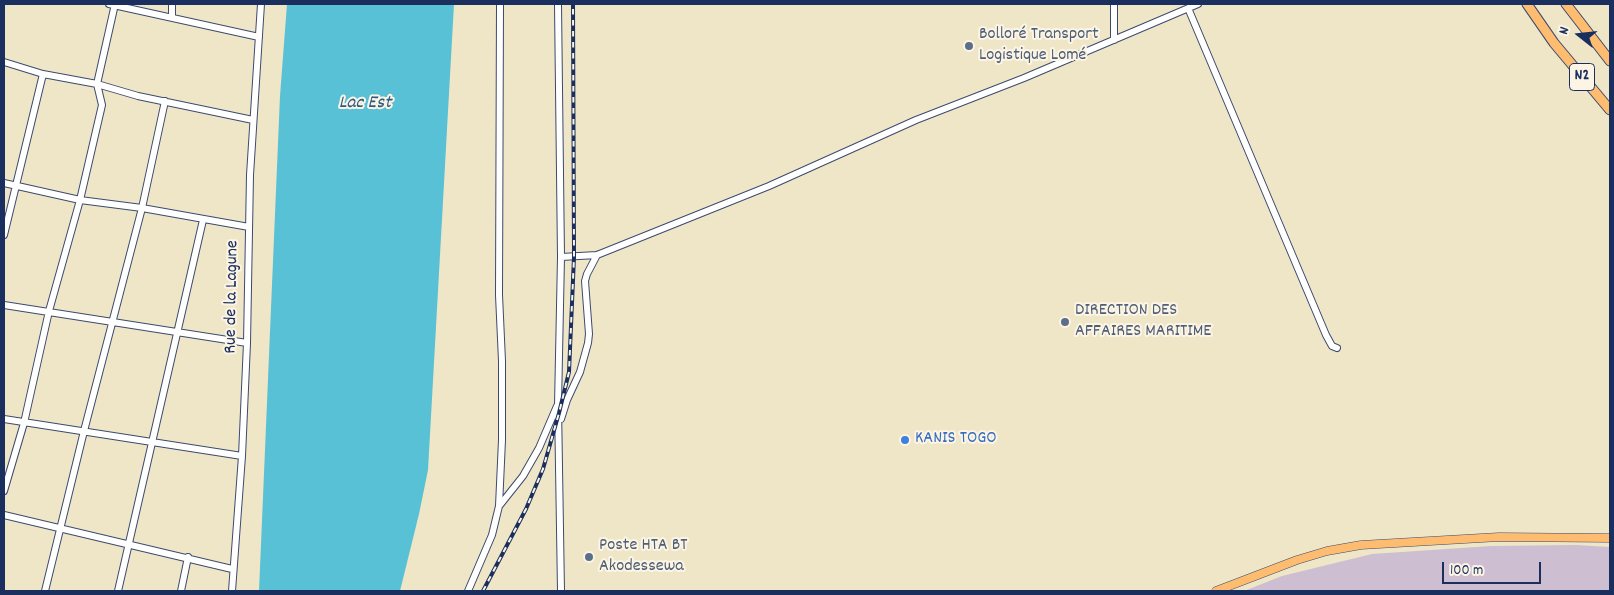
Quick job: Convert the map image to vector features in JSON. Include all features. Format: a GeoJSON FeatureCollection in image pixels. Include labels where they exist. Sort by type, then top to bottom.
{"type":"FeatureCollection","features":[{"type":"Feature","properties":{"kind":"highway","name":"N2"},"geometry":{"type":"LineString","coordinates":[[1527,4],[1554,43],[1610,110]]}},
{"type":"Feature","properties":{"kind":"highway","name":"N2"},"geometry":{"type":"LineString","coordinates":[[1566,4],[1610,61]]}},
{"type":"Feature","properties":{"kind":"main road"},"geometry":{"type":"LineString","coordinates":[[1216,591],[1297,560],[1327,551],[1361,545],[1499,537],[1610,538]]}},
{"type":"Feature","properties":{"kind":"street"},"geometry":{"type":"LineString","coordinates":[[4,490],[24,423],[49,311],[80,200],[102,105],[97,84],[113,4],[259,37]]}},
{"type":"Feature","properties":{"kind":"street"},"geometry":{"type":"LineString","coordinates":[[172,4],[172,17]]}},
{"type":"Feature","properties":{"kind":"street","name":"Rue de la Lagune"},"geometry":{"type":"LineString","coordinates":[[232,591],[232,569],[242,456],[247,343],[252,120],[260,4]]}},
{"type":"Feature","properties":{"kind":"street"},"geometry":{"type":"LineString","coordinates":[[468,591],[492,535],[499,506],[502,440],[502,361],[499,295],[500,4]]}},
{"type":"Feature","properties":{"kind":"street"},"geometry":{"type":"LineString","coordinates":[[558,4],[561,257],[558,405],[561,591]]}},
{"type":"Feature","properties":{"kind":"street"},"geometry":{"type":"LineString","coordinates":[[1114,4],[1114,40]]}},
{"type":"Feature","properties":{"kind":"street"},"geometry":{"type":"LineString","coordinates":[[561,257],[597,255],[769,186],[916,120],[1024,78],[1198,4]]}},
{"type":"Feature","properties":{"kind":"street"},"geometry":{"type":"LineString","coordinates":[[1188,8],[1326,335],[1332,346],[1338,348]]}},
{"type":"Feature","properties":{"kind":"street"},"geometry":{"type":"LineString","coordinates":[[4,62],[43,74],[97,84],[138,96],[252,120]]}},
{"type":"Feature","properties":{"kind":"street"},"geometry":{"type":"LineString","coordinates":[[4,235],[43,74]]}},
{"type":"Feature","properties":{"kind":"street"},"geometry":{"type":"LineString","coordinates":[[45,591],[142,208],[165,101]]}},
{"type":"Feature","properties":{"kind":"street"},"geometry":{"type":"LineString","coordinates":[[4,183],[80,200],[142,208],[249,228]]}},
{"type":"Feature","properties":{"kind":"street"},"geometry":{"type":"LineString","coordinates":[[118,591],[203,220]]}},
{"type":"Feature","properties":{"kind":"street"},"geometry":{"type":"LineString","coordinates":[[559,425],[567,400],[580,372],[588,342],[585,281],[597,255]]}},
{"type":"Feature","properties":{"kind":"street"},"geometry":{"type":"LineString","coordinates":[[4,305],[247,343]]}},
{"type":"Feature","properties":{"kind":"street"},"geometry":{"type":"LineString","coordinates":[[499,506],[523,476],[539,448],[558,405]]}},
{"type":"Feature","properties":{"kind":"street"},"geometry":{"type":"LineString","coordinates":[[4,419],[242,456]]}},
{"type":"Feature","properties":{"kind":"street"},"geometry":{"type":"LineString","coordinates":[[4,515],[232,569]]}},
{"type":"Feature","properties":{"kind":"street"},"geometry":{"type":"LineString","coordinates":[[182,591],[188,558]]}},
{"type":"Feature","properties":{"kind":"shaded area"},"geometry":{"type":"Polygon","coordinates":[[[1576,545],[1610,547],[1610,591],[1244,591],[1282,576],[1372,554],[1491,546],[1576,545]]]}},
{"type":"Feature","properties":{"kind":"water","name":"Lac Est"},"geometry":{"type":"Polygon","coordinates":[[[287,4],[454,4],[428,470],[400,591],[259,591],[280,96],[287,4]]]}},
{"type":"Feature","properties":{"kind":"railway"},"geometry":{"type":"LineString","coordinates":[[483,591],[526,509],[543,469],[569,372],[574,257],[573,4]]}},
{"type":"Feature","properties":{"kind":"place","name":"Bolloré Transport Logistique Lomé"},"geometry":{"type":"Point","coordinates":[969,46]}},
{"type":"Feature","properties":{"kind":"place","name":"DIRECTION DES AFFAIRES MARITIME"},"geometry":{"type":"Point","coordinates":[1065,322]}},
{"type":"Feature","properties":{"kind":"place","name":"KANIS TOGO"},"geometry":{"type":"Point","coordinates":[905,440]}},
{"type":"Feature","properties":{"kind":"place","name":"Poste HTA BT Akodessewa"},"geometry":{"type":"Point","coordinates":[589,557]}}]}
